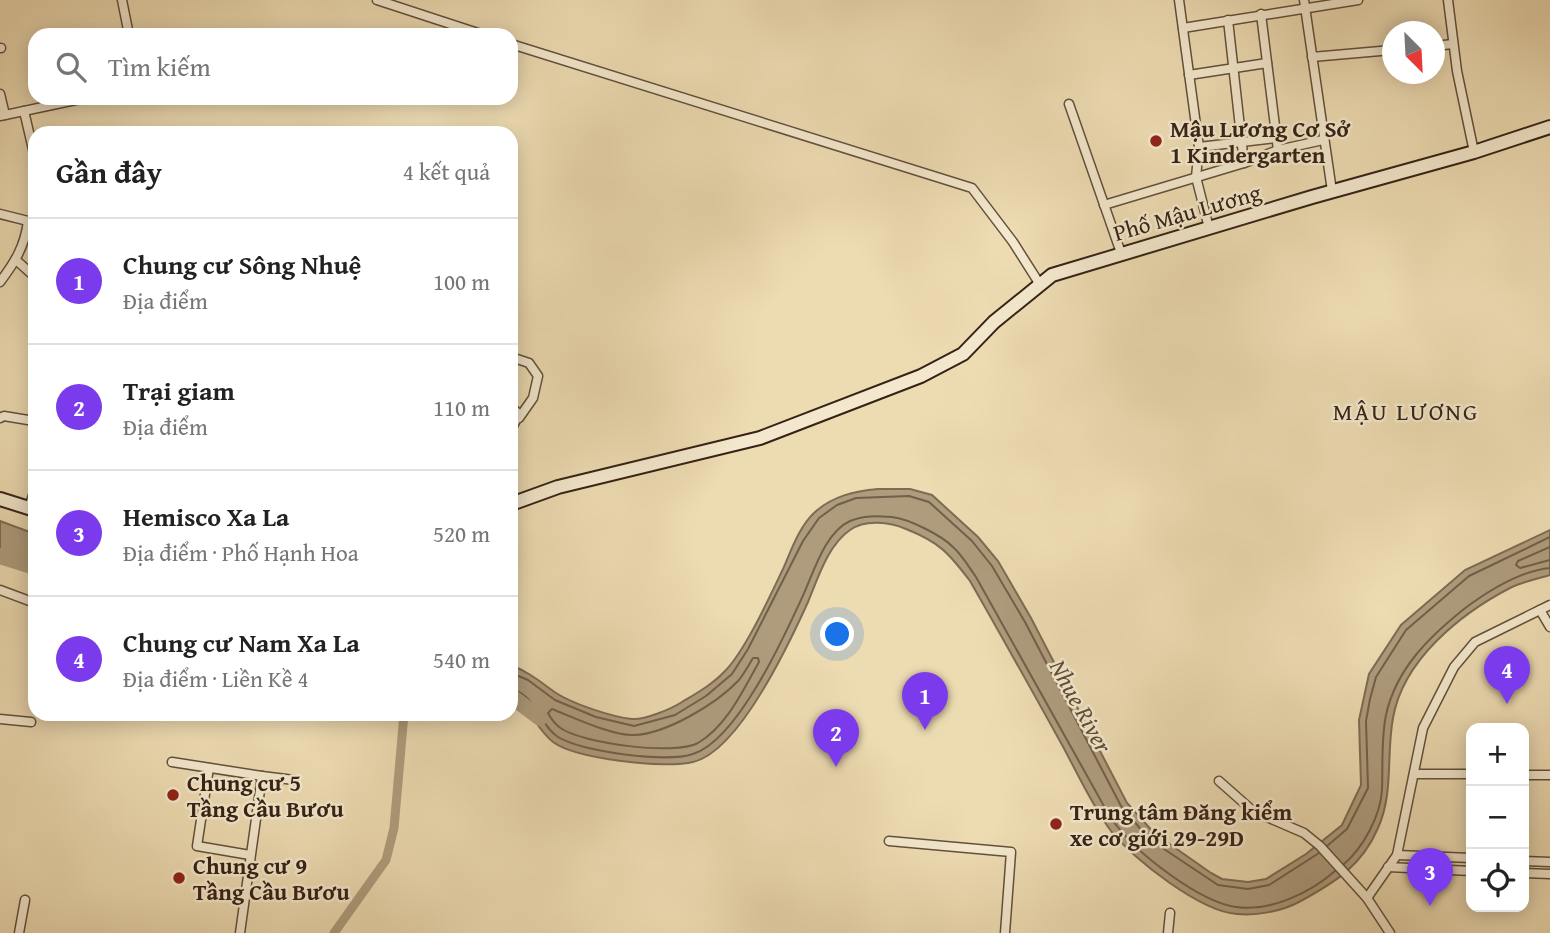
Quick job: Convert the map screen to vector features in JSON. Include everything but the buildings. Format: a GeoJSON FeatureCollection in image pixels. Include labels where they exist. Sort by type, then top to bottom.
{"type":"FeatureCollection","features":[{"type":"Feature","properties":{"kind":"street"},"geometry":{"type":"LineString","coordinates":[[122,0],[128,28]]}},
{"type":"Feature","properties":{"kind":"street"},"geometry":{"type":"LineString","coordinates":[[377,0],[463,28]]}},
{"type":"Feature","properties":{"kind":"street"},"geometry":{"type":"LineString","coordinates":[[1179,0],[1199,147],[1196,177],[1209,228]]}},
{"type":"Feature","properties":{"kind":"street"},"geometry":{"type":"LineString","coordinates":[[1183,28],[1304,4],[1358,0]]}},
{"type":"Feature","properties":{"kind":"street"},"geometry":{"type":"LineString","coordinates":[[1448,0],[1453,44],[1474,152]]}},
{"type":"Feature","properties":{"kind":"street"},"geometry":{"type":"LineString","coordinates":[[1304,4],[1332,191]]}},
{"type":"Feature","properties":{"kind":"street"},"geometry":{"type":"LineString","coordinates":[[1261,14],[1278,150]]}},
{"type":"Feature","properties":{"kind":"street"},"geometry":{"type":"LineString","coordinates":[[1227,20],[1244,163]]}},
{"type":"Feature","properties":{"kind":"street"},"geometry":{"type":"LineString","coordinates":[[1445,45],[1453,44]]}},
{"type":"Feature","properties":{"kind":"street"},"geometry":{"type":"LineString","coordinates":[[518,46],[972,188],[1040,283]]}},
{"type":"Feature","properties":{"kind":"street"},"geometry":{"type":"LineString","coordinates":[[1312,57],[1382,51]]}},
{"type":"Feature","properties":{"kind":"street"},"geometry":{"type":"LineString","coordinates":[[1189,75],[1267,63]]}},
{"type":"Feature","properties":{"kind":"street"},"geometry":{"type":"LineString","coordinates":[[0,94],[2,115],[52,105]]}},
{"type":"Feature","properties":{"kind":"street"},"geometry":{"type":"LineString","coordinates":[[1069,104],[1121,253]]}},
{"type":"Feature","properties":{"kind":"street"},"geometry":{"type":"LineString","coordinates":[[24,111],[28,128]]}},
{"type":"Feature","properties":{"kind":"street","name":"Phố Mậu Lương"},"geometry":{"type":"LineString","coordinates":[[518,501],[558,487],[760,438],[921,376],[963,354],[994,322],[1052,275],[1332,191],[1474,152],[1550,127]]}},
{"type":"Feature","properties":{"kind":"street"},"geometry":{"type":"LineString","coordinates":[[1199,147],[1276,138]]}},
{"type":"Feature","properties":{"kind":"street"},"geometry":{"type":"LineString","coordinates":[[1104,205],[1244,163],[1278,150],[1323,140]]}},
{"type":"Feature","properties":{"kind":"street"},"geometry":{"type":"LineString","coordinates":[[0,214],[28,221]]}},
{"type":"Feature","properties":{"kind":"street"},"geometry":{"type":"LineString","coordinates":[[0,282],[28,244]]}},
{"type":"Feature","properties":{"kind":"street"},"geometry":{"type":"LineString","coordinates":[[16,260],[28,270]]}},
{"type":"Feature","properties":{"kind":"street"},"geometry":{"type":"LineString","coordinates":[[518,359],[529,363],[538,376],[533,398],[519,418]]}},
{"type":"Feature","properties":{"kind":"street"},"geometry":{"type":"LineString","coordinates":[[518,412],[519,418]]}},
{"type":"Feature","properties":{"kind":"street"},"geometry":{"type":"LineString","coordinates":[[0,418],[28,420]]}},
{"type":"Feature","properties":{"kind":"street"},"geometry":{"type":"LineString","coordinates":[[0,499],[28,508]]}},
{"type":"Feature","properties":{"kind":"street"},"geometry":{"type":"LineString","coordinates":[[0,590],[28,600]]}},
{"type":"Feature","properties":{"kind":"street"},"geometry":{"type":"LineString","coordinates":[[1367,898],[1396,855],[1423,728],[1454,667],[1475,642],[1550,605]]}},
{"type":"Feature","properties":{"kind":"street"},"geometry":{"type":"LineString","coordinates":[[1540,610],[1550,628]]}},
{"type":"Feature","properties":{"kind":"street"},"geometry":{"type":"LineString","coordinates":[[0,719],[31,722]]}},
{"type":"Feature","properties":{"kind":"street"},"geometry":{"type":"LineString","coordinates":[[172,762],[295,780]]}},
{"type":"Feature","properties":{"kind":"street"},"geometry":{"type":"LineString","coordinates":[[209,768],[197,846],[250,855]]}},
{"type":"Feature","properties":{"kind":"street"},"geometry":{"type":"LineString","coordinates":[[1414,774],[1466,774]]}},
{"type":"Feature","properties":{"kind":"street"},"geometry":{"type":"LineString","coordinates":[[1529,775],[1550,775]]}},
{"type":"Feature","properties":{"kind":"street"},"geometry":{"type":"LineString","coordinates":[[240,933],[262,776]]}},
{"type":"Feature","properties":{"kind":"street"},"geometry":{"type":"LineString","coordinates":[[1219,781],[1253,811],[1304,833],[1321,846],[1367,898],[1390,933]]}},
{"type":"Feature","properties":{"kind":"street"},"geometry":{"type":"LineString","coordinates":[[890,841],[1011,852],[1005,933]]}},
{"type":"Feature","properties":{"kind":"street"},"geometry":{"type":"LineString","coordinates":[[1396,855],[1466,858]]}},
{"type":"Feature","properties":{"kind":"street"},"geometry":{"type":"LineString","coordinates":[[1529,861],[1550,862]]}},
{"type":"Feature","properties":{"kind":"street"},"geometry":{"type":"LineString","coordinates":[[1388,867],[1466,871]]}},
{"type":"Feature","properties":{"kind":"street"},"geometry":{"type":"LineString","coordinates":[[1529,873],[1550,874]]}},
{"type":"Feature","properties":{"kind":"street"},"geometry":{"type":"LineString","coordinates":[[19,933],[25,900]]}},
{"type":"Feature","properties":{"kind":"street"},"geometry":{"type":"LineString","coordinates":[[1167,933],[1170,913]]}},
{"type":"Feature","properties":{"kind":"water"},"geometry":{"type":"Polygon","coordinates":[[[878,489],[910,489],[932,495],[978,537],[998,561],[1031,618],[1127,803],[1154,833],[1222,879],[1248,882],[1266,879],[1306,854],[1342,825],[1361,785],[1359,720],[1369,674],[1401,625],[1465,570],[1550,530],[1550,575],[1515,586],[1472,611],[1436,641],[1421,658],[1399,697],[1391,732],[1386,801],[1378,828],[1364,853],[1346,872],[1324,888],[1292,905],[1261,913],[1237,914],[1205,904],[1151,869],[1121,843],[1091,799],[970,581],[942,549],[900,527],[885,523],[863,524],[842,536],[824,563],[808,602],[761,694],[728,738],[710,754],[693,762],[663,764],[621,761],[564,748],[547,737],[518,700],[518,669],[563,697],[614,716],[644,718],[677,705],[710,684],[733,662],[757,623],[804,525],[821,507],[852,493],[878,489]]]}},
{"type":"Feature","properties":{"kind":"water"},"geometry":{"type":"Polygon","coordinates":[[[0,521],[28,531],[28,559],[0,550],[0,521]]]}},
{"type":"Feature","properties":{"kind":"waterway","name":"Nhue River"},"geometry":{"type":"LineString","coordinates":[[0,556],[28,565]]}},
{"type":"Feature","properties":{"kind":"waterway","name":"Nhue River"},"geometry":{"type":"LineString","coordinates":[[518,701],[540,718]]}},
{"type":"Feature","properties":{"kind":"waterway"},"geometry":{"type":"LineString","coordinates":[[334,933],[386,860],[394,828],[403,721]]}},
{"type":"Feature","properties":{"kind":"place","name":"Mậu Lương Cơ Sở 1 Kindergarten"},"geometry":{"type":"Point","coordinates":[1156,141]}},
{"type":"Feature","properties":{"kind":"place","name":"Chung cư Nam Xa La"},"geometry":{"type":"Point","coordinates":[1507,704]}},
{"type":"Feature","properties":{"kind":"place","name":"Chung cư Sông Nhuệ"},"geometry":{"type":"Point","coordinates":[925,730]}},
{"type":"Feature","properties":{"kind":"place","name":"Trại giam"},"geometry":{"type":"Point","coordinates":[836,767]}},
{"type":"Feature","properties":{"kind":"place","name":"Chung cư 5 Tầng Cầu Bươu"},"geometry":{"type":"Point","coordinates":[173,795]}},
{"type":"Feature","properties":{"kind":"place","name":"Trung tâm Đăng kiểm xe cơ giới 29-29D"},"geometry":{"type":"Point","coordinates":[1056,824]}},
{"type":"Feature","properties":{"kind":"place","name":"Chung cư 9 Tầng Cầu Bươu"},"geometry":{"type":"Point","coordinates":[179,878]}},
{"type":"Feature","properties":{"kind":"place","name":"Hemisco Xa La"},"geometry":{"type":"Point","coordinates":[1430,906]}},
{"type":"Feature","properties":{"kind":"district","name":"MẬU LƯƠNG"},"geometry":{"type":"Point","coordinates":[1406,411]}}]}
